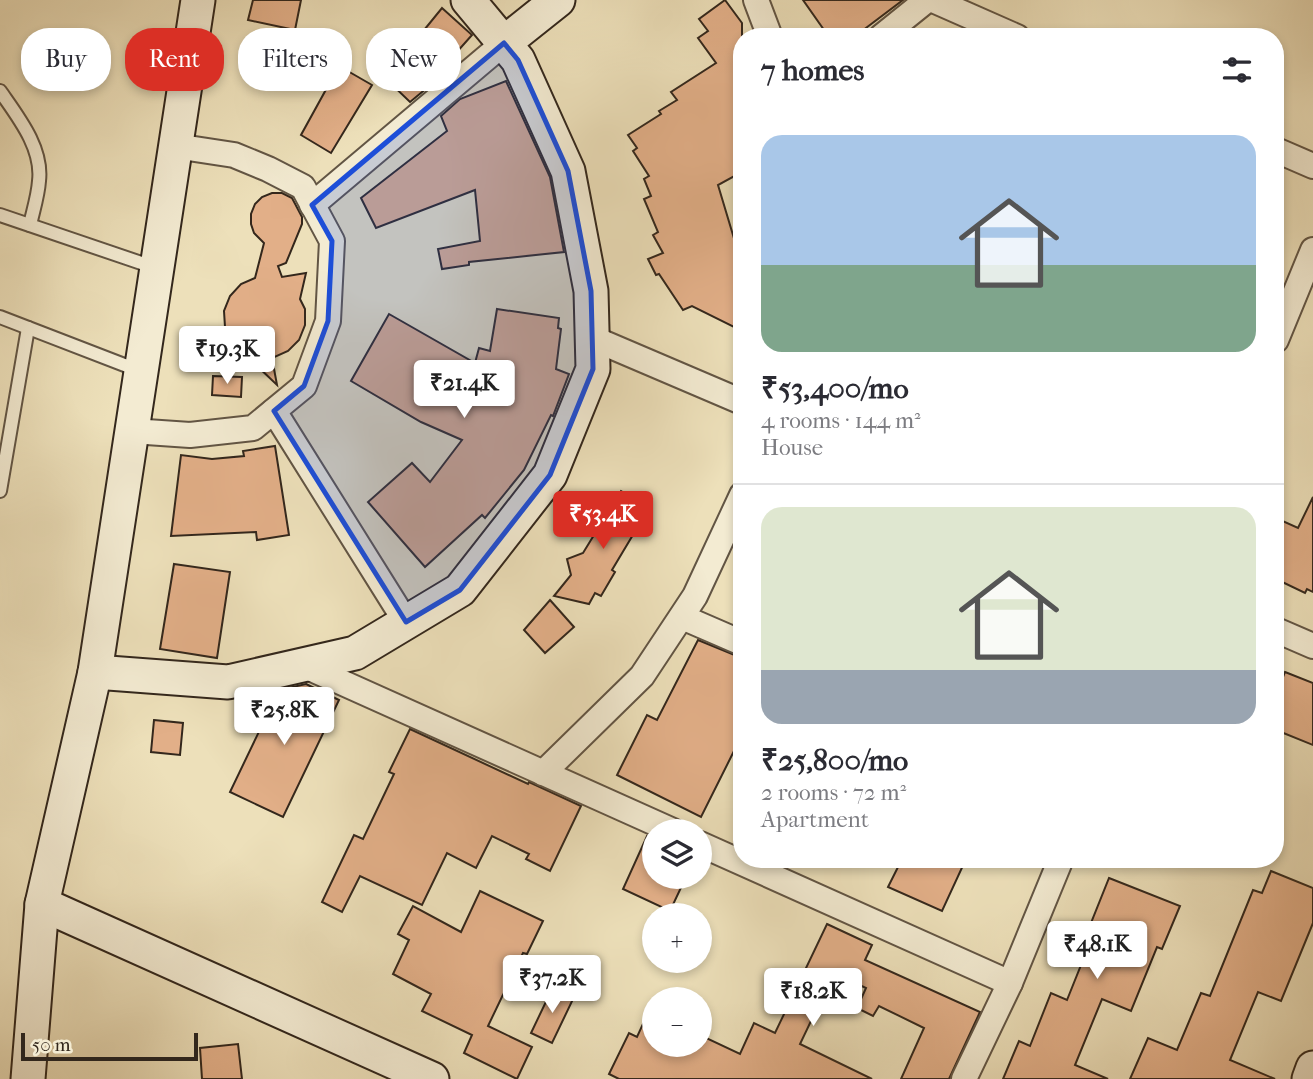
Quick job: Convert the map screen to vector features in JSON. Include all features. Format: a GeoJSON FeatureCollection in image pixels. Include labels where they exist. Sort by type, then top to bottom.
{"type":"FeatureCollection","features":[{"type":"Feature","properties":{"kind":"street"},"geometry":{"type":"LineString","coordinates":[[28,1079],[42,904],[94,672],[198,0]]}},
{"type":"Feature","properties":{"kind":"street"},"geometry":{"type":"LineString","coordinates":[[94,672],[228,682],[355,653],[460,590],[550,475],[593,369],[591,291],[568,172],[518,60],[468,0]]}},
{"type":"Feature","properties":{"kind":"street"},"geometry":{"type":"LineString","coordinates":[[312,205],[558,0]]}},
{"type":"Feature","properties":{"kind":"street"},"geometry":{"type":"LineString","coordinates":[[756,0],[767,28]]}},
{"type":"Feature","properties":{"kind":"street"},"geometry":{"type":"LineString","coordinates":[[892,28],[927,0]]}},
{"type":"Feature","properties":{"kind":"street"},"geometry":{"type":"LineString","coordinates":[[933,0],[997,28]]}},
{"type":"Feature","properties":{"kind":"street"},"geometry":{"type":"LineString","coordinates":[[132,431],[190,435],[253,428],[304,386],[328,321],[332,241],[303,187],[234,155],[176,146]]}},
{"type":"Feature","properties":{"kind":"street"},"geometry":{"type":"LineString","coordinates":[[1284,153],[1313,166]]}},
{"type":"Feature","properties":{"kind":"street"},"geometry":{"type":"LineString","coordinates":[[1284,321],[1313,250]]}},
{"type":"Feature","properties":{"kind":"street"},"geometry":{"type":"LineString","coordinates":[[592,338],[733,398]]}},
{"type":"Feature","properties":{"kind":"street"},"geometry":{"type":"LineString","coordinates":[[274,411],[407,622]]}},
{"type":"Feature","properties":{"kind":"street"},"geometry":{"type":"LineString","coordinates":[[542,773],[642,676],[695,596],[733,514]]}},
{"type":"Feature","properties":{"kind":"street"},"geometry":{"type":"LineString","coordinates":[[682,617],[733,639]]}},
{"type":"Feature","properties":{"kind":"street"},"geometry":{"type":"LineString","coordinates":[[1284,633],[1313,646]]}},
{"type":"Feature","properties":{"kind":"street"},"geometry":{"type":"LineString","coordinates":[[303,665],[646,819]]}},
{"type":"Feature","properties":{"kind":"street"},"geometry":{"type":"LineString","coordinates":[[712,849],[733,859]]}},
{"type":"Feature","properties":{"kind":"street"},"geometry":{"type":"LineString","coordinates":[[754,868],[1010,983]]}},
{"type":"Feature","properties":{"kind":"street"},"geometry":{"type":"LineString","coordinates":[[964,1079],[1010,983],[1057,868]]}},
{"type":"Feature","properties":{"kind":"street"},"geometry":{"type":"LineString","coordinates":[[42,904],[432,1079]]}},
{"type":"Feature","properties":{"kind":"street"},"geometry":{"type":"LineString","coordinates":[[1309,1079],[1313,1068]]}},
{"type":"Feature","properties":{"kind":"lane"},"geometry":{"type":"LineString","coordinates":[[0,91],[28,132],[36,156],[40,179],[30,225]]}},
{"type":"Feature","properties":{"kind":"lane"},"geometry":{"type":"LineString","coordinates":[[0,215],[157,268]]}},
{"type":"Feature","properties":{"kind":"lane"},"geometry":{"type":"LineString","coordinates":[[0,317],[141,372]]}},
{"type":"Feature","properties":{"kind":"lane"},"geometry":{"type":"LineString","coordinates":[[0,491],[28,328]]}},
{"type":"Feature","properties":{"kind":"highlighted area"},"geometry":{"type":"Polygon","coordinates":[[[504,43],[518,60],[568,171],[591,291],[593,369],[550,475],[460,590],[406,622],[274,411],[304,386],[328,321],[332,241],[312,205],[504,43]]]}},
{"type":"Feature","properties":{"kind":"building"},"geometry":{"type":"Polygon","coordinates":[[[253,0],[301,0],[295,28],[248,20],[253,0]]]}},
{"type":"Feature","properties":{"kind":"building"},"geometry":{"type":"Polygon","coordinates":[[[725,0],[742,23],[742,28],[733,28],[733,177],[718,185],[733,235],[733,326],[692,306],[683,310],[659,274],[656,275],[648,259],[663,253],[653,235],[658,232],[644,199],[651,196],[644,179],[649,176],[633,151],[637,148],[628,135],[677,100],[671,92],[716,63],[698,38],[708,31],[699,19],[725,0]]]}},
{"type":"Feature","properties":{"kind":"building"},"geometry":{"type":"Polygon","coordinates":[[[803,0],[903,0],[866,28],[823,28],[803,0]]]}},
{"type":"Feature","properties":{"kind":"building"},"geometry":{"type":"Polygon","coordinates":[[[442,8],[472,35],[461,47],[461,28],[426,28],[442,8]]]}},
{"type":"Feature","properties":{"kind":"building"},"geometry":{"type":"Polygon","coordinates":[[[352,73],[366,82],[366,91],[368,91],[331,153],[301,135],[325,91],[352,91],[352,73]]]}},
{"type":"Feature","properties":{"kind":"building"},"geometry":{"type":"Polygon","coordinates":[[[506,81],[550,177],[564,252],[469,262],[469,265],[442,269],[438,249],[480,241],[475,190],[376,228],[361,198],[447,131],[441,116],[460,99],[506,81]]]}},
{"type":"Feature","properties":{"kind":"building"},"geometry":{"type":"Polygon","coordinates":[[[399,91],[423,91],[410,102],[399,91]]]}},
{"type":"Feature","properties":{"kind":"building"},"geometry":{"type":"Polygon","coordinates":[[[282,193],[292,198],[302,217],[302,224],[286,263],[278,266],[282,277],[306,273],[300,299],[305,309],[305,325],[299,340],[288,351],[272,358],[277,385],[231,341],[225,327],[224,311],[230,296],[241,284],[255,278],[264,243],[254,233],[251,214],[262,197],[282,193]]]}},
{"type":"Feature","properties":{"kind":"building"},"geometry":{"type":"Polygon","coordinates":[[[497,309],[559,318],[558,328],[561,329],[556,369],[569,374],[553,416],[551,415],[524,470],[485,518],[482,515],[425,567],[368,502],[412,463],[430,482],[462,440],[421,422],[351,381],[389,314],[475,363],[479,348],[490,351],[497,309]]]}},
{"type":"Feature","properties":{"kind":"building"},"geometry":{"type":"Polygon","coordinates":[[[213,376],[242,377],[241,397],[212,395],[213,376]]]}},
{"type":"Feature","properties":{"kind":"building"},"geometry":{"type":"Polygon","coordinates":[[[275,446],[289,535],[257,540],[256,532],[171,536],[181,455],[212,459],[244,456],[243,451],[275,446]]]}},
{"type":"Feature","properties":{"kind":"building"},"geometry":{"type":"Polygon","coordinates":[[[621,491],[649,508],[612,570],[615,572],[601,596],[595,593],[589,604],[554,596],[571,575],[567,559],[583,553],[621,491]]]}},
{"type":"Feature","properties":{"kind":"building"},"geometry":{"type":"Polygon","coordinates":[[[1313,497],[1313,592],[1307,589],[1305,593],[1284,583],[1284,522],[1298,528],[1313,497]]]}},
{"type":"Feature","properties":{"kind":"building"},"geometry":{"type":"Polygon","coordinates":[[[174,564],[230,572],[217,658],[160,649],[174,564]]]}},
{"type":"Feature","properties":{"kind":"building"},"geometry":{"type":"Polygon","coordinates":[[[550,600],[574,627],[545,653],[524,630],[550,600]]]}},
{"type":"Feature","properties":{"kind":"building"},"geometry":{"type":"Polygon","coordinates":[[[698,640],[733,654],[733,753],[701,817],[617,775],[647,715],[657,720],[698,640]]]}},
{"type":"Feature","properties":{"kind":"building"},"geometry":{"type":"Polygon","coordinates":[[[1285,672],[1313,683],[1313,745],[1284,733],[1285,672]]]}},
{"type":"Feature","properties":{"kind":"building"},"geometry":{"type":"Polygon","coordinates":[[[306,684],[339,700],[283,817],[230,792],[279,690],[306,684]]]}},
{"type":"Feature","properties":{"kind":"building"},"geometry":{"type":"Polygon","coordinates":[[[154,720],[183,723],[180,755],[151,752],[154,720]]]}},
{"type":"Feature","properties":{"kind":"building"},"geometry":{"type":"Polygon","coordinates":[[[410,729],[581,806],[550,871],[526,859],[529,854],[492,836],[476,868],[447,853],[422,905],[360,876],[342,912],[322,902],[354,835],[363,839],[394,774],[389,772],[410,729]]]}},
{"type":"Feature","properties":{"kind":"building"},"geometry":{"type":"Polygon","coordinates":[[[642,847],[642,889],[680,889],[674,903],[653,903],[623,889],[642,847]]]}},
{"type":"Feature","properties":{"kind":"building"},"geometry":{"type":"Polygon","coordinates":[[[898,868],[962,868],[942,911],[888,887],[898,868]]]}},
{"type":"Feature","properties":{"kind":"building"},"geometry":{"type":"Polygon","coordinates":[[[1271,871],[1313,888],[1313,923],[1281,1001],[1258,992],[1230,1060],[1275,1079],[1130,1079],[1148,1038],[1177,1050],[1201,993],[1210,996],[1253,890],[1262,893],[1271,871]]]}},
{"type":"Feature","properties":{"kind":"building"},"geometry":{"type":"Polygon","coordinates":[[[1109,878],[1180,906],[1162,949],[1157,947],[1131,1011],[1102,999],[1075,1065],[1108,1079],[1003,1079],[1019,1041],[1030,1046],[1051,993],[1067,1000],[1085,955],[1079,953],[1109,878]]]}},
{"type":"Feature","properties":{"kind":"building"},"geometry":{"type":"Polygon","coordinates":[[[480,891],[543,921],[527,954],[523,953],[488,1026],[532,1047],[517,1079],[464,1053],[472,1035],[422,1011],[431,994],[393,974],[409,940],[398,934],[413,906],[461,932],[480,891]]]}},
{"type":"Feature","properties":{"kind":"building"},"geometry":{"type":"Polygon","coordinates":[[[827,924],[872,945],[865,960],[980,1012],[949,1079],[901,1079],[924,1028],[879,1006],[873,1016],[857,1008],[866,988],[834,973],[800,1044],[872,1079],[619,1079],[609,1074],[629,1033],[637,1037],[642,1026],[642,1057],[712,1057],[712,1041],[740,1054],[754,1023],[775,1033],[827,924]]]}},
{"type":"Feature","properties":{"kind":"building"},"geometry":{"type":"Polygon","coordinates":[[[553,987],[574,997],[552,1043],[531,1033],[553,987]]]}},
{"type":"Feature","properties":{"kind":"building"},"geometry":{"type":"Polygon","coordinates":[[[238,1044],[242,1079],[202,1079],[200,1048],[238,1044]]]}}]}
